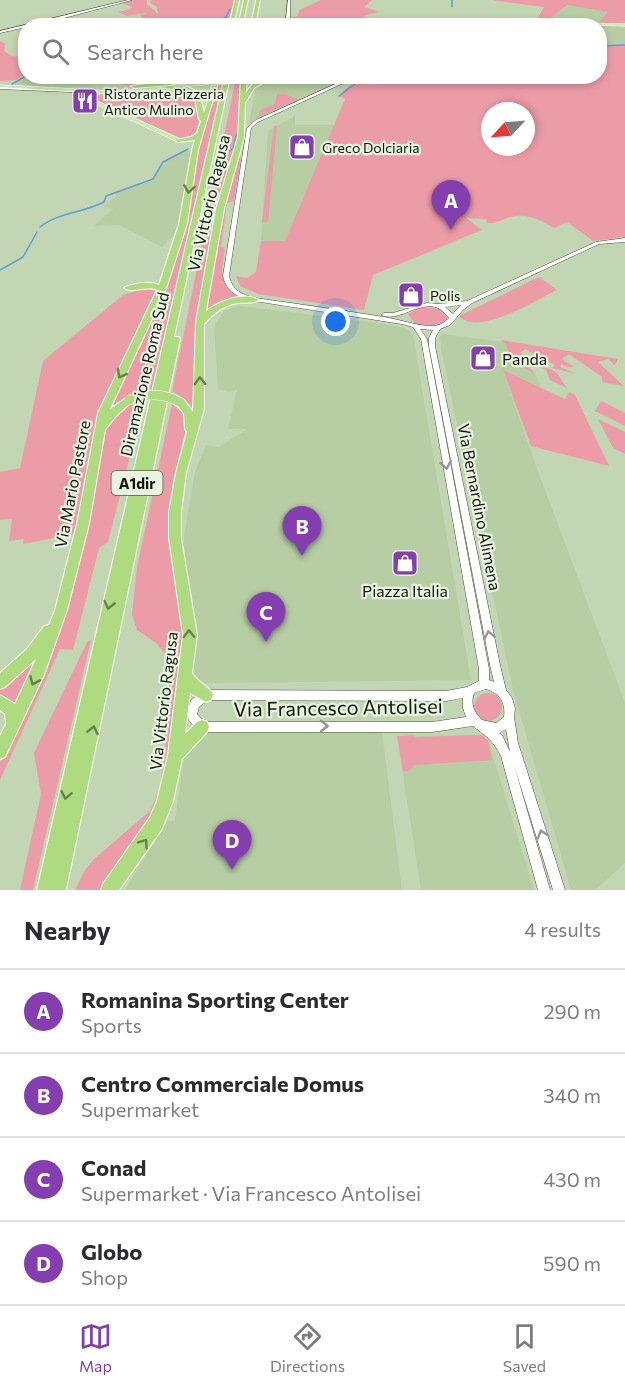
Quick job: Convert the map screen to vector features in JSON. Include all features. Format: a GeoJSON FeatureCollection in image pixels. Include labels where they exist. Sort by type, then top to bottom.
{"type":"FeatureCollection","features":[{"type":"Feature","properties":{"kind":"highway"},"geometry":{"type":"LineString","coordinates":[[233,18],[237,0]]}},
{"type":"Feature","properties":{"kind":"highway"},"geometry":{"type":"LineString","coordinates":[[244,18],[248,0]]}},
{"type":"Feature","properties":{"kind":"highway"},"geometry":{"type":"LineString","coordinates":[[255,18],[258,0]]}},
{"type":"Feature","properties":{"kind":"highway"},"geometry":{"type":"LineString","coordinates":[[131,88],[162,84]]}},
{"type":"Feature","properties":{"kind":"highway","name":"Via Mario Pastore"},"geometry":{"type":"LineString","coordinates":[[0,752],[39,670],[61,610],[81,535],[106,402],[143,333],[169,270],[183,224],[194,155],[216,84]]}},
{"type":"Feature","properties":{"kind":"highway","name":"Diramazione Roma Sud"},"geometry":{"type":"LineString","coordinates":[[45,890],[228,84]]}},
{"type":"Feature","properties":{"kind":"highway","name":"Diramazione Roma Sud"},"geometry":{"type":"LineString","coordinates":[[58,890],[228,84]]}},
{"type":"Feature","properties":{"kind":"highway","name":"Via Vittorio Ragusa"},"geometry":{"type":"LineString","coordinates":[[109,890],[156,824],[165,801],[175,755],[189,628],[174,528],[179,483],[200,404],[200,322],[220,209],[241,137],[247,84]]}},
{"type":"Feature","properties":{"kind":"highway"},"geometry":{"type":"LineString","coordinates":[[243,105],[252,87],[258,84]]}},
{"type":"Feature","properties":{"kind":"highway"},"geometry":{"type":"LineString","coordinates":[[168,88],[190,90],[198,94],[202,116],[201,132],[192,139],[178,140]]}},
{"type":"Feature","properties":{"kind":"highway"},"geometry":{"type":"LineString","coordinates":[[178,140],[192,147],[194,155]]}},
{"type":"Feature","properties":{"kind":"highway"},"geometry":{"type":"LineString","coordinates":[[146,285],[169,270]]}},
{"type":"Feature","properties":{"kind":"highway"},"geometry":{"type":"LineString","coordinates":[[128,288],[154,285],[162,289]]}},
{"type":"Feature","properties":{"kind":"highway"},"geometry":{"type":"LineString","coordinates":[[200,322],[212,309],[223,303],[242,299],[255,300]]}},
{"type":"Feature","properties":{"kind":"highway"},"geometry":{"type":"LineString","coordinates":[[97,443],[110,415],[129,400],[155,394],[171,397],[182,403],[190,417],[189,447]]}},
{"type":"Feature","properties":{"kind":"highway"},"geometry":{"type":"LineString","coordinates":[[0,682],[36,650],[61,610]]}},
{"type":"Feature","properties":{"kind":"highway"},"geometry":{"type":"LineString","coordinates":[[185,675],[193,687],[206,695]]}},
{"type":"Feature","properties":{"kind":"highway"},"geometry":{"type":"LineString","coordinates":[[0,702],[7,705],[13,714],[14,723],[7,737]]}},
{"type":"Feature","properties":{"kind":"highway"},"geometry":{"type":"LineString","coordinates":[[175,755],[202,727]]}},
{"type":"Feature","properties":{"kind":"main road"},"geometry":{"type":"LineString","coordinates":[[607,25],[625,25]]}},
{"type":"Feature","properties":{"kind":"main road"},"geometry":{"type":"LineString","coordinates":[[0,86],[101,92],[184,84]]}},
{"type":"Feature","properties":{"kind":"main road"},"geometry":{"type":"LineString","coordinates":[[0,86],[168,88],[197,84]]}},
{"type":"Feature","properties":{"kind":"main road"},"geometry":{"type":"LineString","coordinates":[[101,92],[92,96],[93,101],[178,140]]}},
{"type":"Feature","properties":{"kind":"street"},"geometry":{"type":"LineString","coordinates":[[59,18],[131,0]]}},
{"type":"Feature","properties":{"kind":"street"},"geometry":{"type":"LineString","coordinates":[[288,18],[289,0]]}},
{"type":"Feature","properties":{"kind":"street"},"geometry":{"type":"LineString","coordinates":[[0,32],[18,28]]}},
{"type":"Feature","properties":{"kind":"street"},"geometry":{"type":"LineString","coordinates":[[341,84],[256,121],[249,130],[226,279],[236,293],[255,300],[437,328],[449,323],[452,316],[470,302],[600,243],[625,240]]}},
{"type":"Feature","properties":{"kind":"street"},"geometry":{"type":"LineString","coordinates":[[342,84],[261,122],[252,130],[230,278],[237,288],[251,296],[386,316],[406,311],[417,305],[437,306],[470,302]]}},
{"type":"Feature","properties":{"kind":"street"},"geometry":{"type":"LineString","coordinates":[[0,86],[70,92],[101,92]]}},
{"type":"Feature","properties":{"kind":"street"},"geometry":{"type":"LineString","coordinates":[[70,92],[93,101]]}},
{"type":"Feature","properties":{"kind":"street"},"geometry":{"type":"LineString","coordinates":[[437,306],[452,316]]}},
{"type":"Feature","properties":{"kind":"street","name":"Via Bernardino Alimena"},"geometry":{"type":"LineString","coordinates":[[406,311],[405,318],[424,339],[484,669],[484,684]]}},
{"type":"Feature","properties":{"kind":"street","name":"Via Bernardino Alimena"},"geometry":{"type":"LineString","coordinates":[[437,328],[432,338],[432,346],[502,692]]}},
{"type":"Feature","properties":{"kind":"street"},"geometry":{"type":"LineString","coordinates":[[544,890],[506,754],[498,739],[474,721],[467,705],[470,691],[484,684],[492,685],[502,692],[510,707],[509,718],[513,743],[559,890]]}},
{"type":"Feature","properties":{"kind":"street","name":"Via Francesco Antolisei"},"geometry":{"type":"LineString","coordinates":[[206,695],[446,696],[470,691]]}},
{"type":"Feature","properties":{"kind":"street"},"geometry":{"type":"LineString","coordinates":[[202,727],[192,718],[191,711],[206,695]]}},
{"type":"Feature","properties":{"kind":"street"},"geometry":{"type":"LineString","coordinates":[[485,728],[500,728],[509,718]]}},
{"type":"Feature","properties":{"kind":"street","name":"Via Francesco Antolisei"},"geometry":{"type":"LineString","coordinates":[[202,727],[432,727],[474,721]]}},
{"type":"Feature","properties":{"kind":"shaded area"},"geometry":{"type":"Polygon","coordinates":[[[147,0],[147,4],[158,14],[157,7],[150,3],[151,0],[234,0],[230,18],[142,18],[140,15],[147,14],[145,13],[127,16],[118,12],[133,8],[122,3],[147,0]]]}},
{"type":"Feature","properties":{"kind":"shaded area"},"geometry":{"type":"Polygon","coordinates":[[[321,0],[372,0],[364,7],[379,12],[363,16],[367,18],[292,18],[298,16],[299,10],[321,0]]]}},
{"type":"Feature","properties":{"kind":"shaded area"},"geometry":{"type":"Polygon","coordinates":[[[492,0],[625,0],[625,24],[607,23],[607,18],[603,18],[608,12],[567,5],[551,18],[538,18],[544,7],[492,0]]]}},
{"type":"Feature","properties":{"kind":"shaded area"},"geometry":{"type":"Polygon","coordinates":[[[567,5],[609,12],[603,18],[551,18],[567,5]]]}},
{"type":"Feature","properties":{"kind":"shaded area"},"geometry":{"type":"Polygon","coordinates":[[[607,24],[625,25],[625,45],[607,46],[607,24]]]}},
{"type":"Feature","properties":{"kind":"shaded area"},"geometry":{"type":"Polygon","coordinates":[[[0,41],[5,44],[4,51],[18,56],[18,79],[0,81],[0,41]]]}},
{"type":"Feature","properties":{"kind":"shaded area"},"geometry":{"type":"Polygon","coordinates":[[[625,45],[625,237],[593,241],[567,222],[554,228],[526,216],[491,223],[487,223],[486,219],[466,218],[482,230],[373,275],[364,310],[258,294],[240,286],[236,276],[247,278],[256,272],[261,241],[285,241],[345,99],[339,96],[354,84],[607,84],[607,46],[625,45]]]}},
{"type":"Feature","properties":{"kind":"shaded area"},"geometry":{"type":"Polygon","coordinates":[[[18,82],[18,84],[98,84],[55,87],[13,84],[18,82]]]}},
{"type":"Feature","properties":{"kind":"shaded area"},"geometry":{"type":"Polygon","coordinates":[[[218,84],[223,84],[152,389],[147,390],[108,542],[99,548],[73,650],[60,649],[0,780],[0,763],[24,711],[92,493],[107,426],[122,408],[137,400],[138,391],[108,408],[160,300],[200,142],[218,84]]]}},
{"type":"Feature","properties":{"kind":"shaded area"},"geometry":{"type":"Polygon","coordinates":[[[235,84],[242,84],[240,129],[207,266],[194,409],[185,399],[172,391],[235,84]]]}},
{"type":"Feature","properties":{"kind":"shaded area"},"geometry":{"type":"Polygon","coordinates":[[[263,84],[338,84],[249,124],[255,90],[263,84]]]}},
{"type":"Feature","properties":{"kind":"shaded area"},"geometry":{"type":"Polygon","coordinates":[[[184,90],[194,93],[200,118],[194,137],[183,139],[94,99],[94,96],[100,94],[184,90]]]}},
{"type":"Feature","properties":{"kind":"shaded area"},"geometry":{"type":"Polygon","coordinates":[[[277,94],[285,94],[299,100],[258,117],[260,110],[275,104],[277,94]]]}},
{"type":"Feature","properties":{"kind":"shaded area"},"geometry":{"type":"Polygon","coordinates":[[[295,116],[295,125],[334,125],[285,242],[261,241],[268,131],[295,116]]]}},
{"type":"Feature","properties":{"kind":"shaded area"},"geometry":{"type":"Polygon","coordinates":[[[274,126],[277,126],[268,222],[262,222],[274,126]]]}},
{"type":"Feature","properties":{"kind":"shaded area"},"geometry":{"type":"Polygon","coordinates":[[[188,149],[191,156],[180,220],[175,234],[162,247],[119,225],[94,226],[113,209],[104,207],[117,196],[114,193],[154,180],[165,161],[188,149]]]}},
{"type":"Feature","properties":{"kind":"shaded area"},"geometry":{"type":"Polygon","coordinates":[[[238,156],[241,160],[234,201],[227,203],[221,247],[225,249],[222,271],[224,282],[239,298],[223,301],[207,311],[218,237],[238,156]]]}},
{"type":"Feature","properties":{"kind":"shaded area"},"geometry":{"type":"Polygon","coordinates":[[[539,277],[557,290],[493,320],[468,321],[459,316],[539,277]]]}},
{"type":"Feature","properties":{"kind":"shaded area"},"geometry":{"type":"Polygon","coordinates":[[[150,286],[158,288],[130,352],[98,414],[75,534],[23,544],[24,539],[9,541],[12,519],[0,520],[0,472],[20,468],[43,361],[123,295],[150,286]]]}},
{"type":"Feature","properties":{"kind":"shaded area"},"geometry":{"type":"Polygon","coordinates":[[[240,306],[377,323],[405,328],[413,335],[471,680],[203,683],[192,674],[183,556],[184,536],[195,472],[206,445],[219,447],[247,429],[228,429],[237,389],[229,392],[218,389],[214,326],[224,311],[240,306]]]}},
{"type":"Feature","properties":{"kind":"shaded area"},"geometry":{"type":"Polygon","coordinates":[[[421,307],[440,309],[449,319],[441,325],[416,325],[408,314],[421,307]]]}},
{"type":"Feature","properties":{"kind":"shaded area"},"geometry":{"type":"Polygon","coordinates":[[[443,334],[505,342],[515,364],[535,373],[541,387],[503,371],[625,703],[625,863],[595,890],[571,890],[513,690],[441,348],[440,336],[443,334]]]}},
{"type":"Feature","properties":{"kind":"shaded area"},"geometry":{"type":"Polygon","coordinates":[[[500,340],[618,359],[615,365],[608,359],[598,362],[624,386],[602,382],[602,377],[569,354],[562,359],[574,367],[561,364],[560,367],[577,374],[552,368],[555,365],[525,349],[520,353],[557,373],[567,388],[550,380],[546,370],[533,363],[528,366],[535,373],[515,364],[505,343],[500,340]]]}},
{"type":"Feature","properties":{"kind":"shaded area"},"geometry":{"type":"Polygon","coordinates":[[[503,370],[565,399],[569,392],[575,395],[609,466],[531,446],[503,370]]]}},
{"type":"Feature","properties":{"kind":"shaded area"},"geometry":{"type":"Polygon","coordinates":[[[601,401],[625,413],[625,426],[595,411],[601,401]]]}},
{"type":"Feature","properties":{"kind":"shaded area"},"geometry":{"type":"Polygon","coordinates":[[[172,404],[183,413],[186,429],[173,481],[168,529],[184,631],[165,782],[156,813],[103,890],[75,890],[85,870],[94,859],[150,811],[160,788],[175,665],[156,643],[137,630],[132,614],[137,567],[172,404]]]}},
{"type":"Feature","properties":{"kind":"shaded area"},"geometry":{"type":"Polygon","coordinates":[[[598,419],[625,432],[625,454],[613,448],[598,419]]]}},
{"type":"Feature","properties":{"kind":"shaded area"},"geometry":{"type":"Polygon","coordinates":[[[91,640],[33,890],[20,890],[41,794],[34,753],[87,642],[91,640]]]}},
{"type":"Feature","properties":{"kind":"shaded area"},"geometry":{"type":"Polygon","coordinates":[[[37,657],[15,707],[0,697],[0,687],[37,657]]]}},
{"type":"Feature","properties":{"kind":"shaded area"},"geometry":{"type":"Polygon","coordinates":[[[488,693],[498,697],[502,707],[498,717],[488,721],[478,717],[474,707],[478,697],[488,693]]]}},
{"type":"Feature","properties":{"kind":"shaded area"},"geometry":{"type":"Polygon","coordinates":[[[382,732],[402,890],[125,890],[167,821],[175,821],[185,747],[199,733],[382,732]]]}},
{"type":"Feature","properties":{"kind":"shaded area"},"geometry":{"type":"Polygon","coordinates":[[[414,735],[415,737],[482,735],[488,740],[492,760],[414,765],[409,771],[403,771],[397,736],[414,735]]]}},
{"type":"Feature","properties":{"kind":"shaded area"},"geometry":{"type":"Polygon","coordinates":[[[482,735],[488,740],[534,890],[421,890],[397,736],[482,735]]]}},
{"type":"Feature","properties":{"kind":"waterway"},"geometry":{"type":"LineString","coordinates":[[452,0],[452,7]]}},
{"type":"Feature","properties":{"kind":"waterway"},"geometry":{"type":"LineString","coordinates":[[224,18],[230,9]]}},
{"type":"Feature","properties":{"kind":"waterway"},"geometry":{"type":"LineString","coordinates":[[607,46],[625,45]]}},
{"type":"Feature","properties":{"kind":"waterway"},"geometry":{"type":"LineString","coordinates":[[12,84],[18,81]]}},
{"type":"Feature","properties":{"kind":"waterway"},"geometry":{"type":"LineString","coordinates":[[339,96],[355,84]]}},
{"type":"Feature","properties":{"kind":"waterway"},"geometry":{"type":"LineString","coordinates":[[221,154],[233,149],[238,130]]}},
{"type":"Feature","properties":{"kind":"waterway"},"geometry":{"type":"LineString","coordinates":[[40,227],[55,218],[104,202],[106,196],[153,179],[163,162],[188,149]]}},
{"type":"Feature","properties":{"kind":"waterway"},"geometry":{"type":"LineString","coordinates":[[0,270],[23,257],[37,232]]}},
{"type":"Feature","properties":{"kind":"place","name":"Ristorante Pizzeria Antico Mulino"},"geometry":{"type":"Point","coordinates":[85,101]}},
{"type":"Feature","properties":{"kind":"place","name":"Greco Dolciaria"},"geometry":{"type":"Point","coordinates":[302,147]}},
{"type":"Feature","properties":{"kind":"place","name":"Romanina Sporting Center"},"geometry":{"type":"Point","coordinates":[451,230]}},
{"type":"Feature","properties":{"kind":"place","name":"Polis"},"geometry":{"type":"Point","coordinates":[411,295]}},
{"type":"Feature","properties":{"kind":"place","name":"Panda"},"geometry":{"type":"Point","coordinates":[483,358]}},
{"type":"Feature","properties":{"kind":"place","name":"Centro Commerciale Domus"},"geometry":{"type":"Point","coordinates":[302,556]}},
{"type":"Feature","properties":{"kind":"place","name":"Piazza Italia"},"geometry":{"type":"Point","coordinates":[405,563]}},
{"type":"Feature","properties":{"kind":"place","name":"Conad"},"geometry":{"type":"Point","coordinates":[266,642]}},
{"type":"Feature","properties":{"kind":"place","name":"Globo"},"geometry":{"type":"Point","coordinates":[232,870]}}]}
